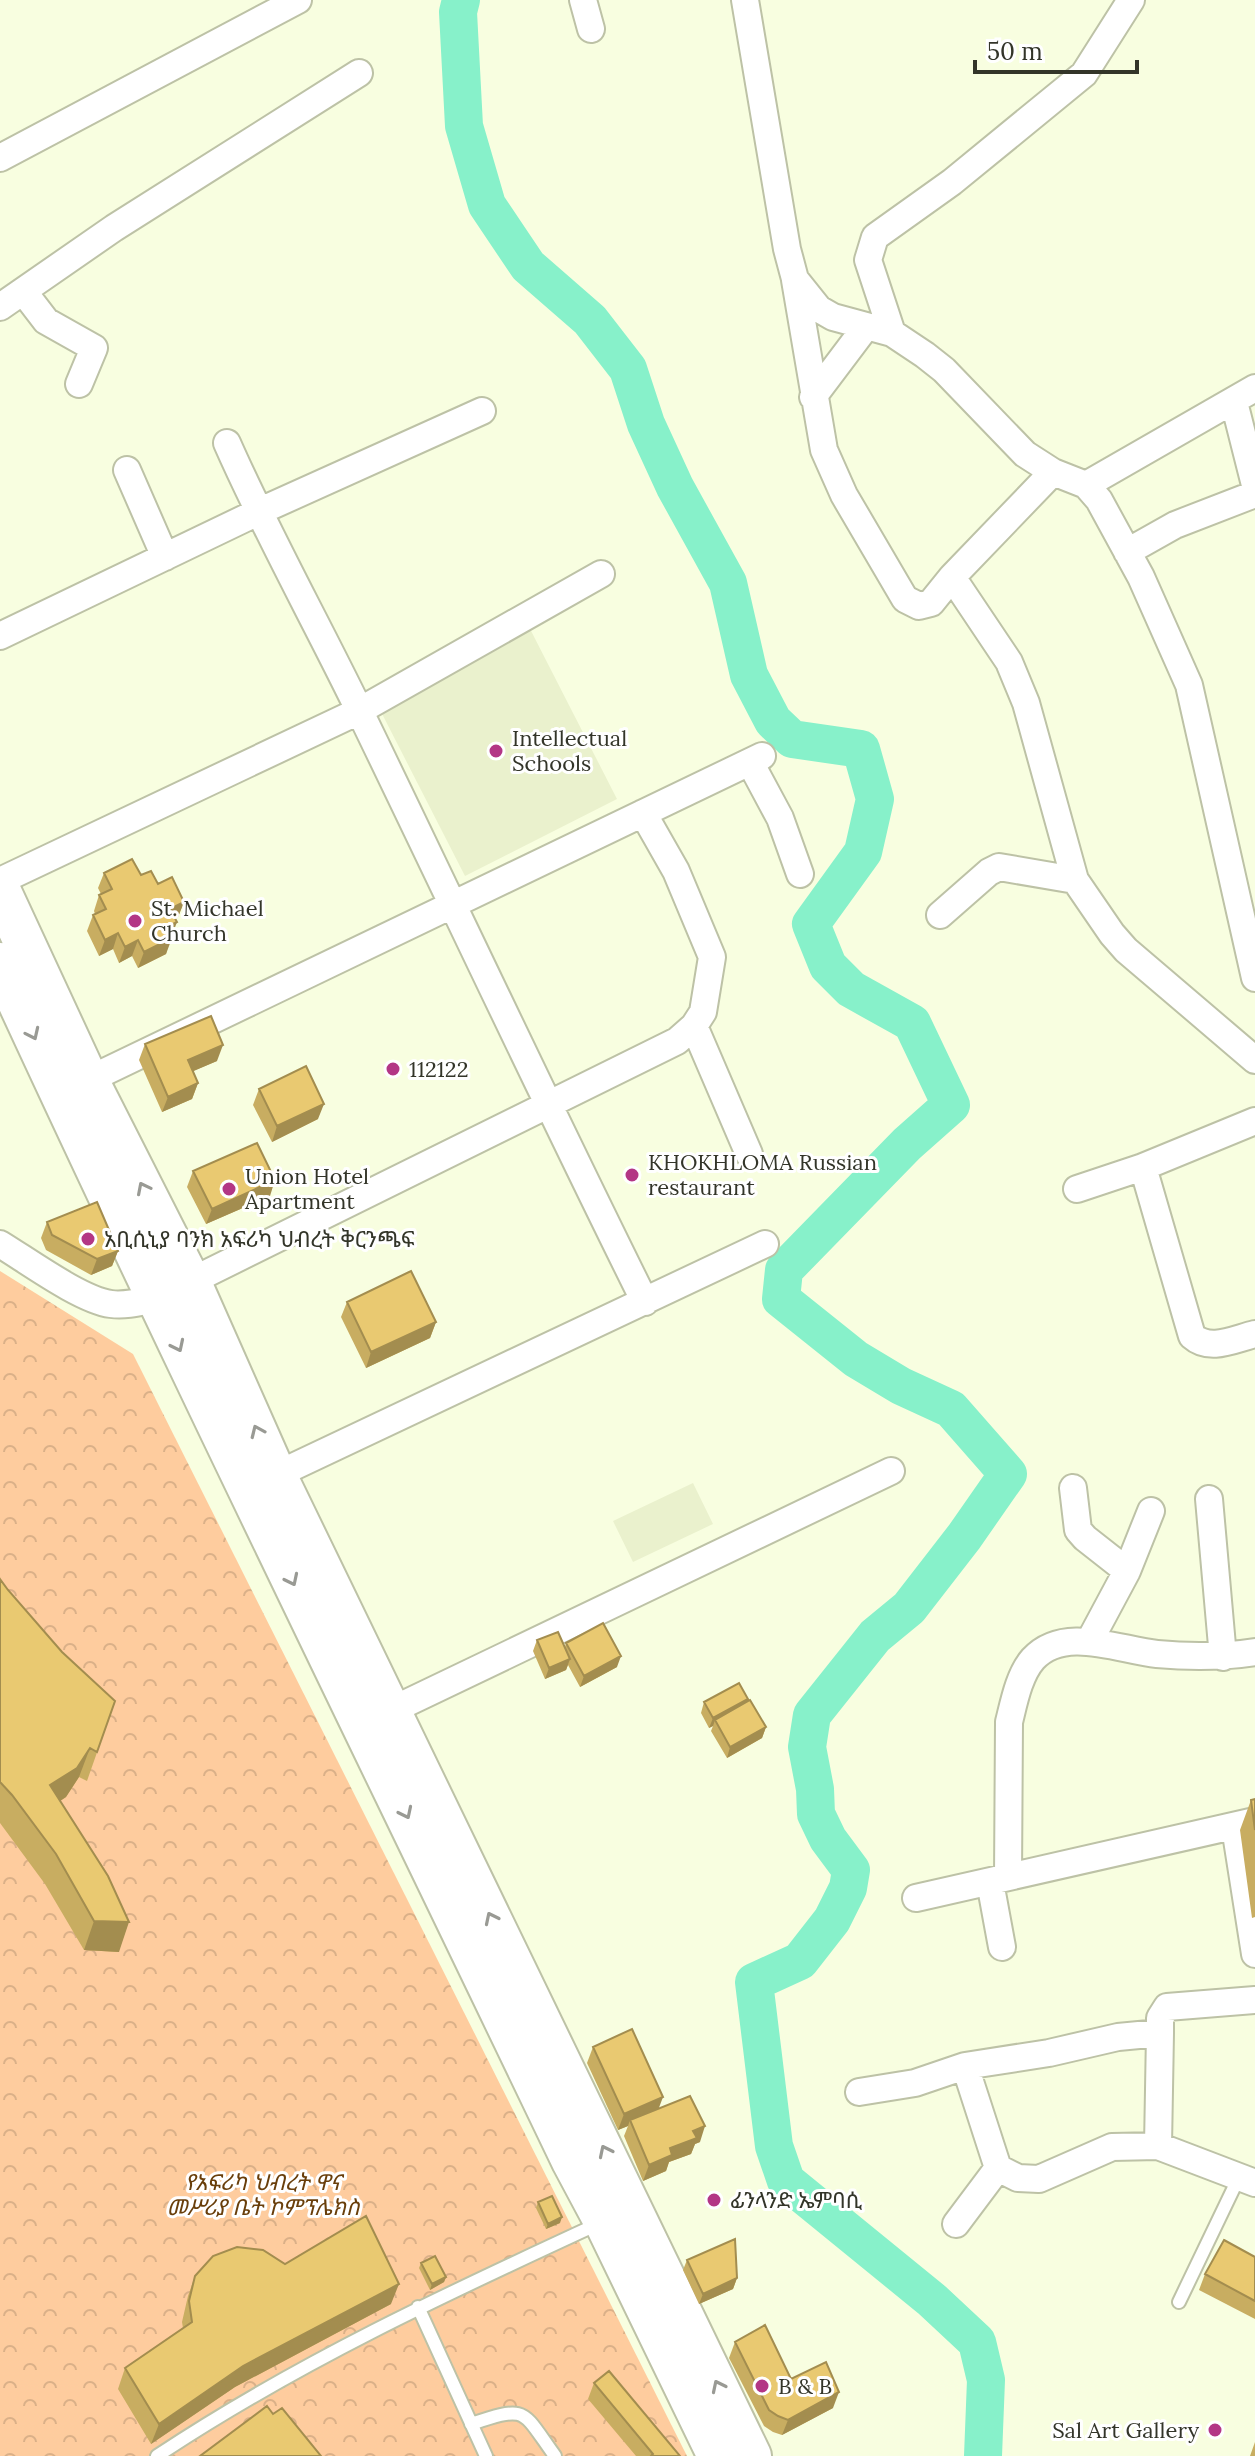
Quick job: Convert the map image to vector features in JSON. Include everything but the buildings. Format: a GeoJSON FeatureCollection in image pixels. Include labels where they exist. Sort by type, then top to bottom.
{"type":"FeatureCollection","features":[{"type":"Feature","properties":{"kind":"main road"},"geometry":{"type":"LineString","coordinates":[[0,890],[88,1080],[191,1283],[572,2161],[618,2215],[751,2456]]}},
{"type":"Feature","properties":{"kind":"main road"},"geometry":{"type":"LineString","coordinates":[[0,963],[155,1299],[373,1697]]}},
{"type":"Feature","properties":{"kind":"main road"},"geometry":{"type":"LineString","coordinates":[[618,2215],[718,2456]]}},
{"type":"Feature","properties":{"kind":"street"},"geometry":{"type":"LineString","coordinates":[[0,158],[298,0]]}},
{"type":"Feature","properties":{"kind":"street"},"geometry":{"type":"LineString","coordinates":[[583,0],[591,29]]}},
{"type":"Feature","properties":{"kind":"street"},"geometry":{"type":"LineString","coordinates":[[745,0],[824,450],[844,495],[905,599],[919,606],[931,603],[1053,472]]}},
{"type":"Feature","properties":{"kind":"street"},"geometry":{"type":"LineString","coordinates":[[892,333],[868,260],[875,237],[952,182],[1084,74],[1131,0]]}},
{"type":"Feature","properties":{"kind":"street"},"geometry":{"type":"LineString","coordinates":[[0,307],[114,228],[359,73]]}},
{"type":"Feature","properties":{"kind":"street"},"geometry":{"type":"LineString","coordinates":[[795,279],[819,309],[865,328],[892,333],[944,370],[1025,454],[1053,472],[1086,485],[1099,500],[1141,577],[1189,685],[1246,892],[1255,978]]}},
{"type":"Feature","properties":{"kind":"street"},"geometry":{"type":"LineString","coordinates":[[23,291],[46,321],[94,348],[79,384]]}},
{"type":"Feature","properties":{"kind":"street"},"geometry":{"type":"LineString","coordinates":[[813,397],[865,328]]}},
{"type":"Feature","properties":{"kind":"street"},"geometry":{"type":"LineString","coordinates":[[1086,485],[1244,395],[1255,485]]}},
{"type":"Feature","properties":{"kind":"street"},"geometry":{"type":"LineString","coordinates":[[0,636],[258,512],[482,411]]}},
{"type":"Feature","properties":{"kind":"street"},"geometry":{"type":"LineString","coordinates":[[227,443],[645,1302]]}},
{"type":"Feature","properties":{"kind":"street"},"geometry":{"type":"LineString","coordinates":[[127,470],[165,557]]}},
{"type":"Feature","properties":{"kind":"street"},"geometry":{"type":"LineString","coordinates":[[1127,552],[1202,513],[1255,494]]}},
{"type":"Feature","properties":{"kind":"street"},"geometry":{"type":"LineString","coordinates":[[0,881],[359,711],[601,574]]}},
{"type":"Feature","properties":{"kind":"street"},"geometry":{"type":"LineString","coordinates":[[952,577],[1009,662],[1026,703],[1075,880],[1126,950],[1255,1060]]}},
{"type":"Feature","properties":{"kind":"street"},"geometry":{"type":"LineString","coordinates":[[88,1080],[756,759],[800,874]]}},
{"type":"Feature","properties":{"kind":"street"},"geometry":{"type":"LineString","coordinates":[[0,1244],[90,1298],[108,1304],[127,1305],[155,1299],[677,1041],[694,1026],[703,1012],[712,957],[676,871],[643,813]]}},
{"type":"Feature","properties":{"kind":"street"},"geometry":{"type":"LineString","coordinates":[[940,915],[989,872],[999,867],[1075,880]]}},
{"type":"Feature","properties":{"kind":"street"},"geometry":{"type":"LineString","coordinates":[[694,1026],[749,1154]]}},
{"type":"Feature","properties":{"kind":"street"},"geometry":{"type":"LineString","coordinates":[[1077,1189],[1143,1167],[1255,1121]]}},
{"type":"Feature","properties":{"kind":"street"},"geometry":{"type":"LineString","coordinates":[[1143,1167],[1192,1336],[1209,1346],[1255,1334]]}},
{"type":"Feature","properties":{"kind":"street"},"geometry":{"type":"LineString","coordinates":[[276,1475],[765,1244]]}},
{"type":"Feature","properties":{"kind":"street"},"geometry":{"type":"LineString","coordinates":[[373,1697],[891,1471]]}},
{"type":"Feature","properties":{"kind":"street"},"geometry":{"type":"LineString","coordinates":[[1073,1488],[1078,1530],[1127,1571]]}},
{"type":"Feature","properties":{"kind":"street"},"geometry":{"type":"LineString","coordinates":[[1209,1499],[1223,1657]]}},
{"type":"Feature","properties":{"kind":"street"},"geometry":{"type":"LineString","coordinates":[[1089,1642],[1127,1571],[1151,1511]]}},
{"type":"Feature","properties":{"kind":"street"},"geometry":{"type":"LineString","coordinates":[[1002,1947],[999,1879],[1009,1722],[1014,1698],[1032,1660],[1061,1643],[1089,1642],[1154,1654],[1223,1657],[1255,1652]]}},
{"type":"Feature","properties":{"kind":"street"},"geometry":{"type":"LineString","coordinates":[[916,1898],[1245,1824],[1255,1954]]}},
{"type":"Feature","properties":{"kind":"street"},"geometry":{"type":"LineString","coordinates":[[1158,2146],[1160,2018],[1167,2007],[1255,2000]]}},
{"type":"Feature","properties":{"kind":"street"},"geometry":{"type":"LineString","coordinates":[[859,2092],[915,2083],[965,2066],[1049,2053],[1118,2037],[1160,2033]]}},
{"type":"Feature","properties":{"kind":"street"},"geometry":{"type":"LineString","coordinates":[[965,2066],[998,2168],[1018,2178],[1039,2179],[1112,2147],[1158,2146],[1247,2179]]}},
{"type":"Feature","properties":{"kind":"street"},"geometry":{"type":"LineString","coordinates":[[956,2224],[998,2168]]}},
{"type":"Feature","properties":{"kind":"lane"},"geometry":{"type":"LineString","coordinates":[[1179,2302],[1247,2179]]}},
{"type":"Feature","properties":{"kind":"lane"},"geometry":{"type":"LineString","coordinates":[[157,2456],[290,2373],[418,2307],[618,2215]]}},
{"type":"Feature","properties":{"kind":"lane"},"geometry":{"type":"LineString","coordinates":[[418,2307],[486,2456]]}},
{"type":"Feature","properties":{"kind":"lane"},"geometry":{"type":"LineString","coordinates":[[471,2424],[508,2412],[518,2412],[555,2456]]}},
{"type":"Feature","properties":{"kind":"shaded area","name":"Intellectual Schools"},"geometry":{"type":"Polygon","coordinates":[[[528,625],[617,799],[465,876],[376,702],[528,625]]]}},
{"type":"Feature","properties":{"kind":"shaded area"},"geometry":{"type":"Polygon","coordinates":[[[693,1483],[713,1524],[633,1562],[613,1521],[693,1483]]]}},
{"type":"Feature","properties":{"kind":"green space","name":"የአፍሪካ ህብረት ዋና መሥሪያ ቤት ኮምፕሌክስ"},"geometry":{"type":"Polygon","coordinates":[[[0,1271],[133,1354],[687,2456],[0,2456],[0,1271]]]}},
{"type":"Feature","properties":{"kind":"waterway"},"geometry":{"type":"LineString","coordinates":[[461,0],[458,12],[464,126],[487,205],[528,266],[590,320],[628,369],[646,424],[675,487],[728,583],[749,675],[773,721],[792,739],[861,749],[875,799],[863,852],[811,924],[828,966],[851,989],[912,1023],[951,1105],[907,1144],[784,1270],[781,1299],[856,1359],[901,1386],[951,1409],[1008,1474],[909,1608],[875,1636],[812,1715],[807,1747],[816,1814],[828,1839],[851,1870],[848,1888],[832,1920],[800,1961],[754,1982],[774,2146],[786,2181],[932,2300],[977,2342],[986,2380],[983,2456]]}},
{"type":"Feature","properties":{"kind":"place","name":"Intellectual Schools"},"geometry":{"type":"Point","coordinates":[496,751]}},
{"type":"Feature","properties":{"kind":"place","name":"St. Michael Church"},"geometry":{"type":"Point","coordinates":[135,921]}},
{"type":"Feature","properties":{"kind":"place","name":"112122"},"geometry":{"type":"Point","coordinates":[393,1069]}},
{"type":"Feature","properties":{"kind":"place","name":"KHOKHLOMA Russian restaurant"},"geometry":{"type":"Point","coordinates":[632,1175]}},
{"type":"Feature","properties":{"kind":"place","name":"Union Hotel Apartment"},"geometry":{"type":"Point","coordinates":[229,1189]}},
{"type":"Feature","properties":{"kind":"place","name":"አቢሲኒያ ባንክ አፍሪካ ህብረት ቅርንጫፍ"},"geometry":{"type":"Point","coordinates":[88,1239]}},
{"type":"Feature","properties":{"kind":"place","name":"ፊንላንድ ኤምባሲ"},"geometry":{"type":"Point","coordinates":[714,2200]}},
{"type":"Feature","properties":{"kind":"place","name":"B & B"},"geometry":{"type":"Point","coordinates":[762,2386]}},
{"type":"Feature","properties":{"kind":"place","name":"Sal Art Gallery"},"geometry":{"type":"Point","coordinates":[1215,2430]}}]}
